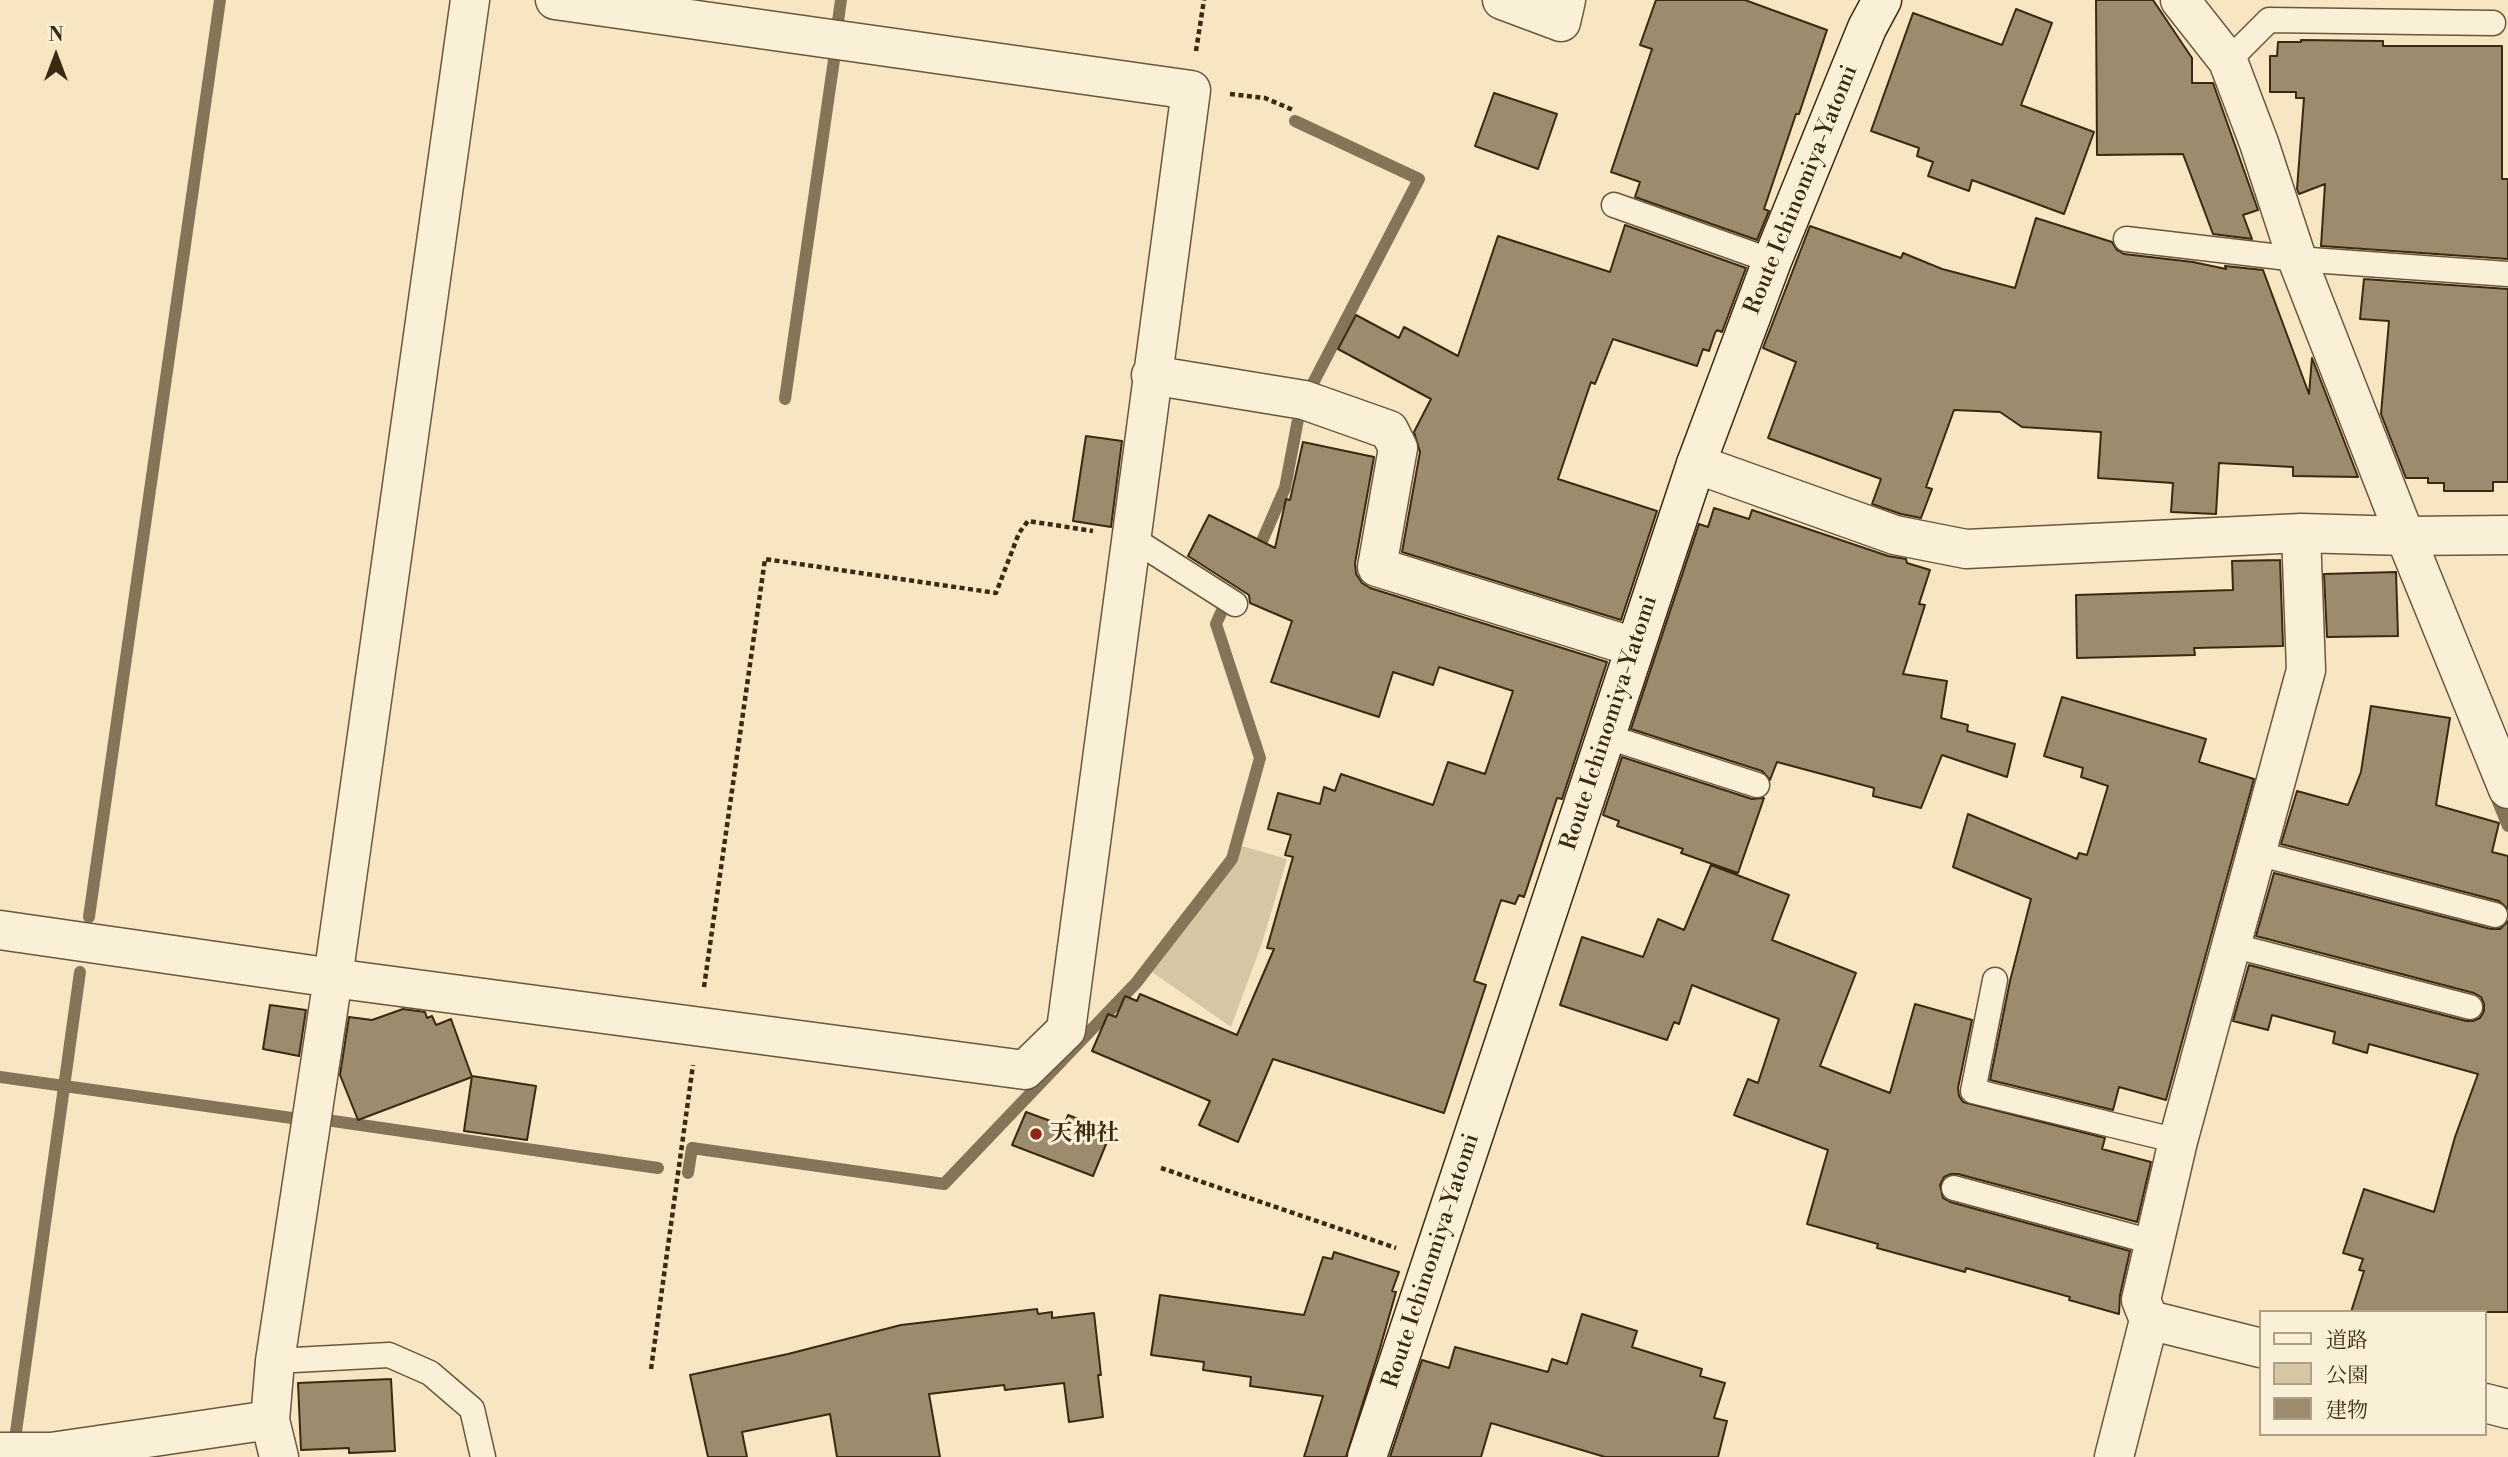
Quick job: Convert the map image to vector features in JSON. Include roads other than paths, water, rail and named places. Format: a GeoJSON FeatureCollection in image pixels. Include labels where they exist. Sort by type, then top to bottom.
{"type":"FeatureCollection","features":[{"type":"Feature","properties":{"kind":"street"},"geometry":{"type":"LineString","coordinates":[[279,1457],[270,1420],[275,1361],[333,978],[470,0]]}},
{"type":"Feature","properties":{"kind":"street"},"geometry":{"type":"LineString","coordinates":[[0,930],[333,978],[1025,1070],[1066,1030],[1191,90],[555,0]]}},
{"type":"Feature","properties":{"kind":"street"},"geometry":{"type":"LineString","coordinates":[[1502,0],[1561,22],[1566,0]]}},
{"type":"Feature","properties":{"kind":"street","name":"Route Ichinomiya-Yatomi"},"geometry":{"type":"LineString","coordinates":[[1367,1457],[1696,464],[1772,261],[1867,28],[1882,0]]}},
{"type":"Feature","properties":{"kind":"street"},"geometry":{"type":"LineString","coordinates":[[2180,0],[2228,61],[2259,143],[2297,259],[2405,536],[2508,789]]}},
{"type":"Feature","properties":{"kind":"street"},"geometry":{"type":"LineString","coordinates":[[1151,375],[1304,400],[1389,430],[1398,448],[1377,567],[1634,647]]}},
{"type":"Feature","properties":{"kind":"street"},"geometry":{"type":"LineString","coordinates":[[1696,464],[1895,535],[1966,549],[2301,533],[2508,535]]}},
{"type":"Feature","properties":{"kind":"street"},"geometry":{"type":"LineString","coordinates":[[2114,1457],[2149,1320],[2141,1300],[2178,1141],[2306,670],[2301,533]]}},
{"type":"Feature","properties":{"kind":"street"},"geometry":{"type":"LineString","coordinates":[[2149,1320],[2260,1348]]}},
{"type":"Feature","properties":{"kind":"street"},"geometry":{"type":"LineString","coordinates":[[2487,1404],[2508,1409]]}},
{"type":"Feature","properties":{"kind":"street"},"geometry":{"type":"LineString","coordinates":[[0,1452],[51,1452],[270,1420]]}},
{"type":"Feature","properties":{"kind":"lane"},"geometry":{"type":"LineString","coordinates":[[2228,61],[2269,20],[2493,23]]}},
{"type":"Feature","properties":{"kind":"lane"},"geometry":{"type":"LineString","coordinates":[[1614,205],[1772,261]]}},
{"type":"Feature","properties":{"kind":"lane"},"geometry":{"type":"LineString","coordinates":[[2126,239],[2297,259],[2508,274]]}},
{"type":"Feature","properties":{"kind":"lane"},"geometry":{"type":"LineString","coordinates":[[1130,537],[1235,604]]}},
{"type":"Feature","properties":{"kind":"lane"},"geometry":{"type":"LineString","coordinates":[[1605,736],[1757,785]]}},
{"type":"Feature","properties":{"kind":"lane"},"geometry":{"type":"LineString","coordinates":[[2256,853],[2495,915]]}},
{"type":"Feature","properties":{"kind":"lane"},"geometry":{"type":"LineString","coordinates":[[2231,945],[2470,1007]]}},
{"type":"Feature","properties":{"kind":"lane"},"geometry":{"type":"LineString","coordinates":[[1995,980],[1973,1091],[2178,1141]]}},
{"type":"Feature","properties":{"kind":"lane"},"geometry":{"type":"LineString","coordinates":[[1954,1188],[2156,1243]]}},
{"type":"Feature","properties":{"kind":"lane"},"geometry":{"type":"LineString","coordinates":[[275,1361],[389,1354],[430,1373],[472,1409],[483,1457]]}},
{"type":"Feature","properties":{"kind":"waterway"},"geometry":{"type":"LineString","coordinates":[[89,917],[220,0]]}},
{"type":"Feature","properties":{"kind":"waterway"},"geometry":{"type":"LineString","coordinates":[[837,28],[841,0]]}},
{"type":"Feature","properties":{"kind":"waterway"},"geometry":{"type":"LineString","coordinates":[[785,399],[836,46]]}},
{"type":"Feature","properties":{"kind":"waterway"},"geometry":{"type":"LineString","coordinates":[[1295,121],[1419,179],[1311,387]]}},
{"type":"Feature","properties":{"kind":"waterway"},"geometry":{"type":"LineString","coordinates":[[1256,555],[1285,488],[1300,409]]}},
{"type":"Feature","properties":{"kind":"waterway"},"geometry":{"type":"LineString","coordinates":[[688,1173],[692,1148],[944,1184],[1136,983],[1232,859],[1260,758],[1216,624],[1224,606]]}},
{"type":"Feature","properties":{"kind":"waterway"},"geometry":{"type":"LineString","coordinates":[[2494,792],[2508,826]]}},
{"type":"Feature","properties":{"kind":"waterway"},"geometry":{"type":"LineString","coordinates":[[15,1439],[80,972]]}},
{"type":"Feature","properties":{"kind":"waterway"},"geometry":{"type":"LineString","coordinates":[[0,1077],[299,1119]]}},
{"type":"Feature","properties":{"kind":"waterway"},"geometry":{"type":"LineString","coordinates":[[333,1121],[658,1168]]}},
{"type":"Feature","properties":{"kind":"place","name":"天神社"},"geometry":{"type":"Point","coordinates":[1036,1134]}}]}
